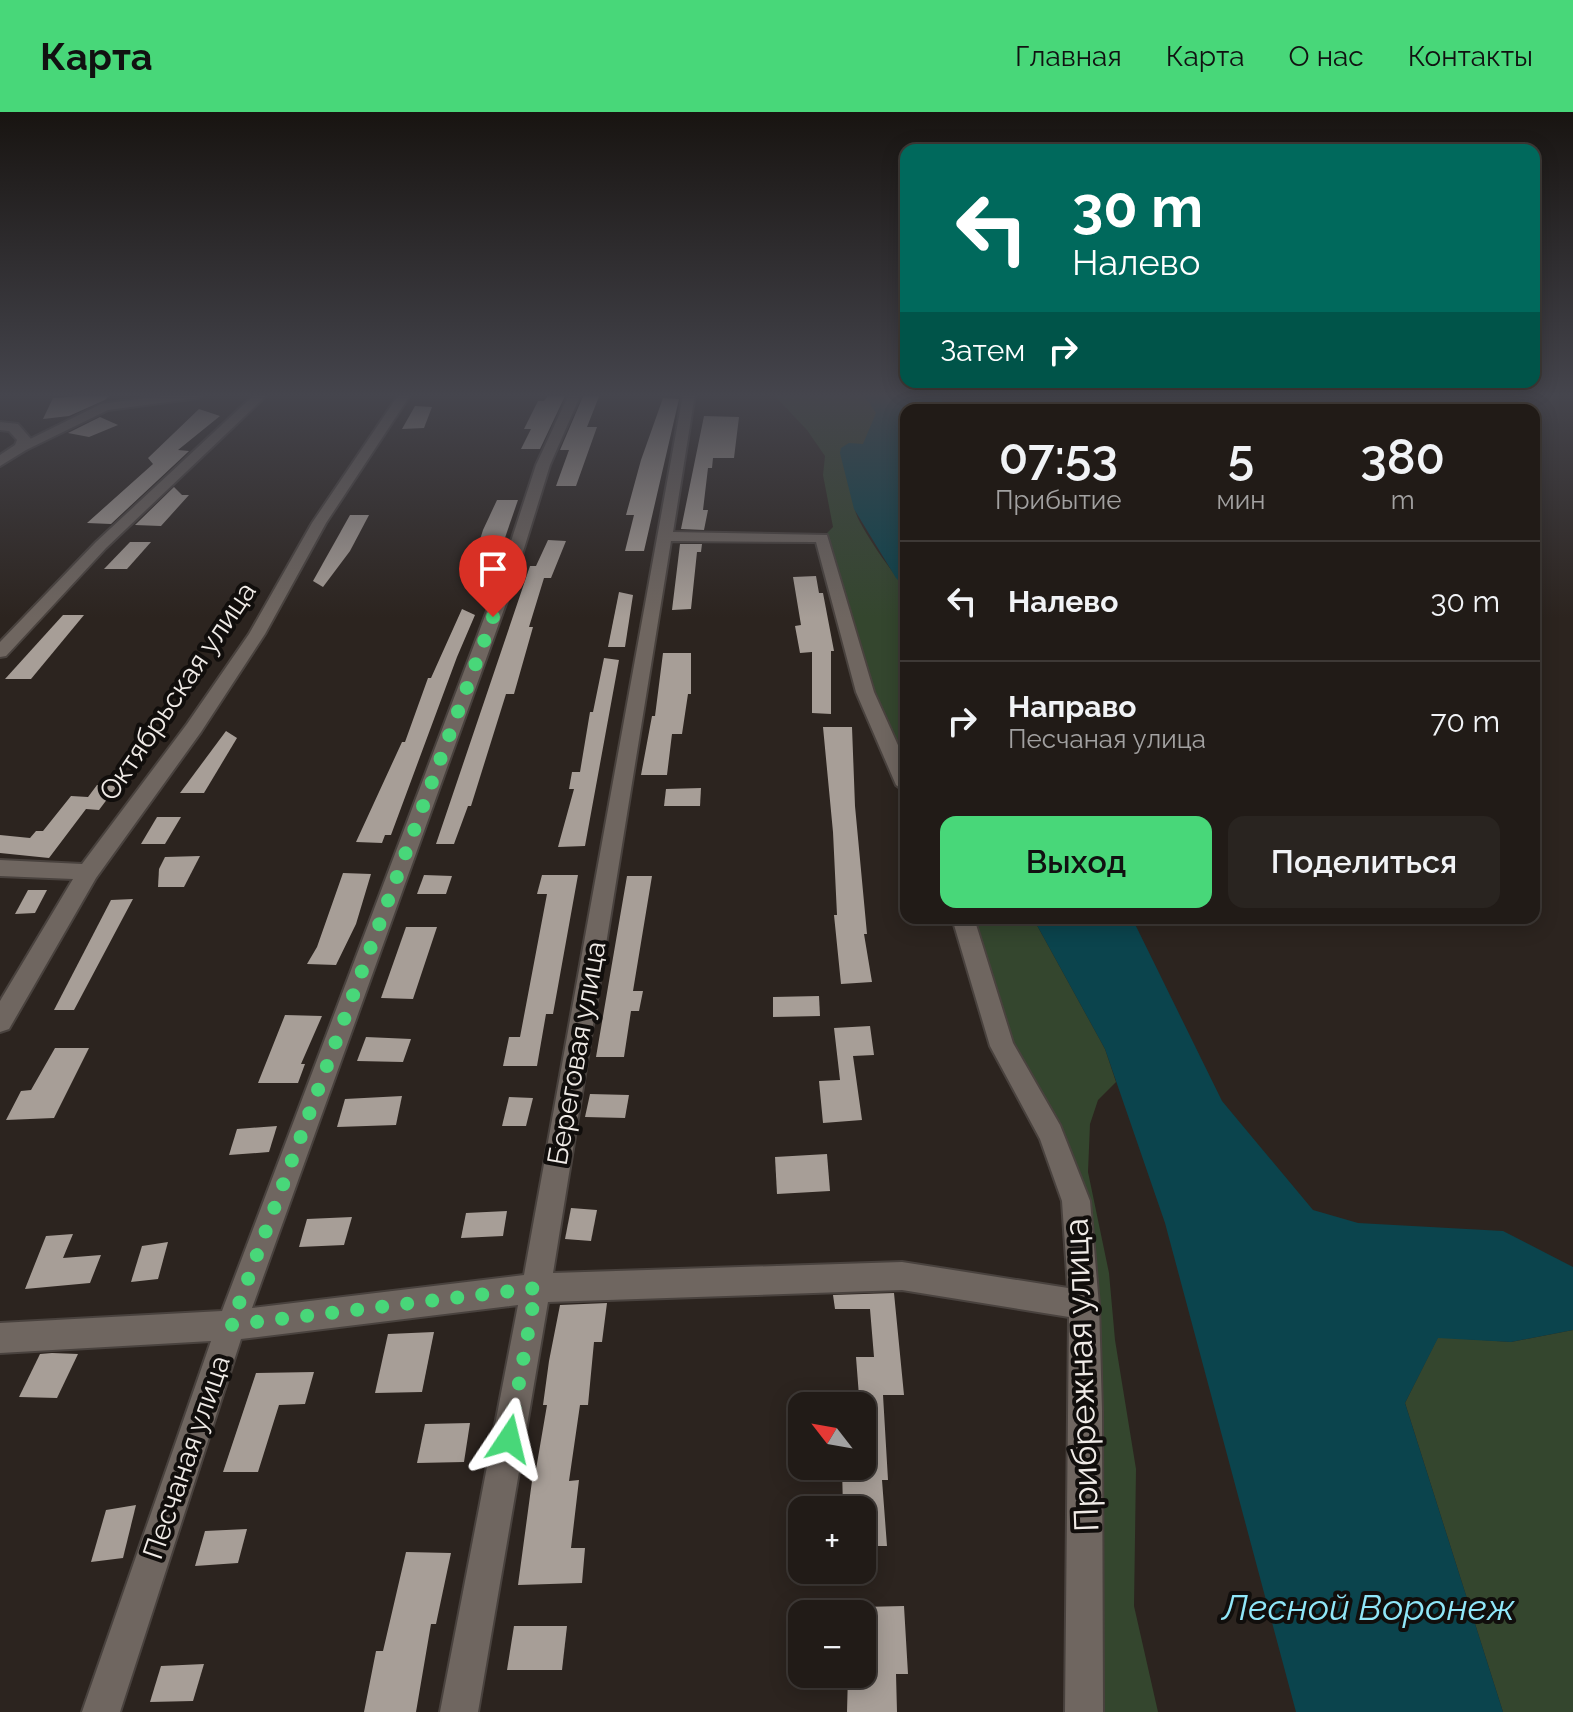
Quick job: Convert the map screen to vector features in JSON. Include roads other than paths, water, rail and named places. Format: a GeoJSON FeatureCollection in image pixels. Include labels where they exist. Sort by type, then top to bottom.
{"type":"FeatureCollection","features":[{"type":"Feature","properties":{"kind":"street"},"geometry":{"type":"LineString","coordinates":[[0,652],[101,545],[182,469]]}},
{"type":"Feature","properties":{"kind":"street","name":"Октябрьская улица"},"geometry":{"type":"LineString","coordinates":[[0,1022],[88,872],[202,716],[257,634],[319,523],[355,469]]}},
{"type":"Feature","properties":{"kind":"street","name":"Песчаная улица"},"geometry":{"type":"LineString","coordinates":[[101,1712],[231,1325],[504,587],[542,469]]}},
{"type":"Feature","properties":{"kind":"street","name":"Береговая улица"},"geometry":{"type":"LineString","coordinates":[[459,1712],[536,1288],[675,469]]}},
{"type":"Feature","properties":{"kind":"street"},"geometry":{"type":"LineString","coordinates":[[663,536],[822,538],[865,692],[900,771]]}},
{"type":"Feature","properties":{"kind":"street"},"geometry":{"type":"LineString","coordinates":[[0,868],[88,872]]}},
{"type":"Feature","properties":{"kind":"street","name":"Прибрежная улица"},"geometry":{"type":"LineString","coordinates":[[965,924],[1002,1046],[1051,1134],[1076,1201],[1084,1305],[1086,1410],[1084,1712]]}},
{"type":"Feature","properties":{"kind":"street"},"geometry":{"type":"LineString","coordinates":[[6,1343],[231,1325],[536,1288],[902,1276],[1084,1305]]}},
{"type":"Feature","properties":{"kind":"water"},"geometry":{"type":"Polygon","coordinates":[[[844,469],[900,469],[900,582],[896,578],[854,509],[844,469]]]}},
{"type":"Feature","properties":{"kind":"water","name":"Лесной Воронеж"},"geometry":{"type":"Polygon","coordinates":[[[1036,924],[1135,924],[1222,1101],[1313,1210],[1358,1223],[1503,1231],[1573,1267],[1573,1330],[1511,1342],[1438,1338],[1405,1403],[1503,1712],[1296,1712],[1165,1223],[1105,1049],[1036,924]]]}}]}
